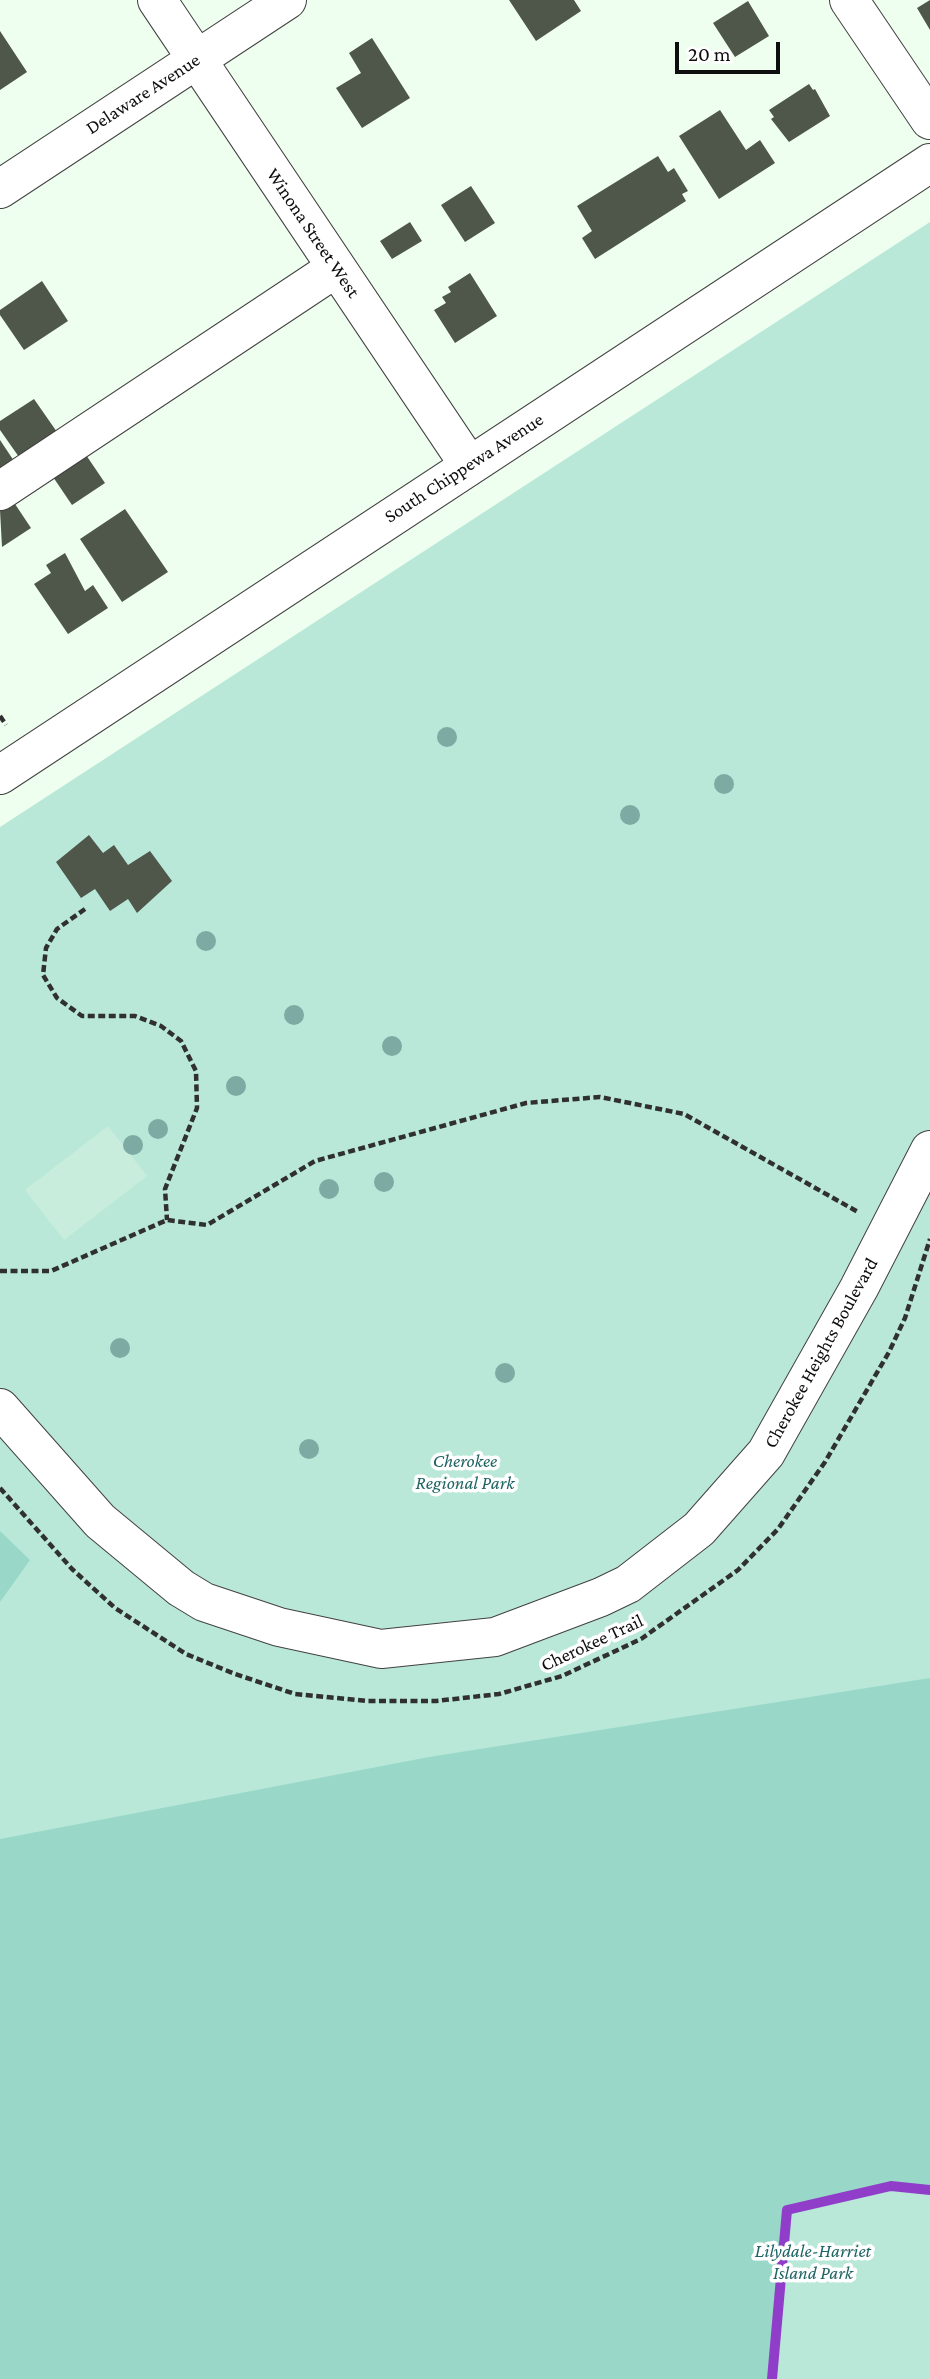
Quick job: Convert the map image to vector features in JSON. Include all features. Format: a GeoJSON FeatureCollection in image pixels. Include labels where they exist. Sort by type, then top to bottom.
{"type":"FeatureCollection","features":[{"type":"Feature","properties":{"kind":"street","name":"Winona Street West"},"geometry":{"type":"LineString","coordinates":[[157,0],[469,465]]}},
{"type":"Feature","properties":{"kind":"street","name":"Delaware Avenue"},"geometry":{"type":"LineString","coordinates":[[0,189],[287,0]]}},
{"type":"Feature","properties":{"kind":"street"},"geometry":{"type":"LineString","coordinates":[[849,0],[930,120]]}},
{"type":"Feature","properties":{"kind":"street","name":"South Chippewa Avenue"},"geometry":{"type":"LineString","coordinates":[[0,775],[930,163]]}},
{"type":"Feature","properties":{"kind":"street"},"geometry":{"type":"LineString","coordinates":[[0,491],[336,268]]}},
{"type":"Feature","properties":{"kind":"street","name":"Cherokee Heights Boulevard"},"geometry":{"type":"LineString","coordinates":[[0,1408],[100,1521],[181,1588],[204,1602],[279,1627],[380,1648],[495,1637],[628,1584],[699,1529],[766,1453],[859,1288],[930,1150]]}},
{"type":"Feature","properties":{"kind":"path"},"geometry":{"type":"LineString","coordinates":[[0,716],[6,725]]}},
{"type":"Feature","properties":{"kind":"path"},"geometry":{"type":"LineString","coordinates":[[85,909],[58,929],[46,948],[43,975],[57,998],[82,1016],[135,1016],[161,1026],[181,1041],[196,1071],[197,1108],[165,1189],[167,1220]]}},
{"type":"Feature","properties":{"kind":"path"},"geometry":{"type":"LineString","coordinates":[[0,1271],[51,1272],[167,1220],[207,1225],[315,1161],[526,1103],[600,1097],[684,1114],[859,1213]]}},
{"type":"Feature","properties":{"kind":"path","name":"Cherokee Trail"},"geometry":{"type":"LineString","coordinates":[[0,1488],[72,1569],[115,1608],[186,1654],[295,1694],[368,1701],[436,1701],[499,1694],[562,1676],[641,1639],[738,1570],[778,1529],[825,1462],[889,1352],[905,1318],[930,1240]]}},
{"type":"Feature","properties":{"kind":"green space","name":"Cherokee Regional Park"},"geometry":{"type":"Polygon","coordinates":[[[930,222],[930,2379],[0,2379],[0,827],[930,222]]]}},
{"type":"Feature","properties":{"kind":"green space"},"geometry":{"type":"Polygon","coordinates":[[[108,1126],[147,1176],[64,1240],[25,1190],[108,1126]]]}},
{"type":"Feature","properties":{"kind":"shaded area"},"geometry":{"type":"Polygon","coordinates":[[[0,1531],[30,1560],[0,1602],[0,1531]]]}},
{"type":"Feature","properties":{"kind":"shaded area"},"geometry":{"type":"Polygon","coordinates":[[[930,1678],[930,2190],[891,2186],[787,2210],[772,2379],[0,2379],[0,1839],[429,1757],[930,1678]]]}},
{"type":"Feature","properties":{"kind":"building"},"geometry":{"type":"Polygon","coordinates":[[[509,0],[574,0],[581,11],[536,41],[509,0]]]}},
{"type":"Feature","properties":{"kind":"building"},"geometry":{"type":"Polygon","coordinates":[[[930,0],[930,30],[917,8],[930,0]]]}},
{"type":"Feature","properties":{"kind":"building"},"geometry":{"type":"Polygon","coordinates":[[[748,1],[769,36],[735,57],[713,23],[748,1]]]}},
{"type":"Feature","properties":{"kind":"building"},"geometry":{"type":"Polygon","coordinates":[[[0,31],[27,72],[0,90],[0,31]]]}},
{"type":"Feature","properties":{"kind":"building"},"geometry":{"type":"Polygon","coordinates":[[[372,38],[410,98],[362,128],[336,88],[361,73],[349,53],[372,38]]]}},
{"type":"Feature","properties":{"kind":"building"},"geometry":{"type":"Polygon","coordinates":[[[809,84],[815,89],[830,116],[789,142],[771,119],[774,117],[769,110],[809,84]]]}},
{"type":"Feature","properties":{"kind":"building"},"geometry":{"type":"Polygon","coordinates":[[[720,110],[746,150],[760,140],[775,163],[719,199],[679,136],[720,110]]]}},
{"type":"Feature","properties":{"kind":"building"},"geometry":{"type":"Polygon","coordinates":[[[658,156],[668,172],[674,168],[688,191],[682,194],[686,201],[595,259],[582,238],[592,231],[577,206],[658,156]]]}},
{"type":"Feature","properties":{"kind":"building"},"geometry":{"type":"Polygon","coordinates":[[[471,186],[495,223],[465,242],[441,205],[471,186]]]}},
{"type":"Feature","properties":{"kind":"building"},"geometry":{"type":"Polygon","coordinates":[[[410,222],[422,241],[392,259],[380,241],[410,222]]]}},
{"type":"Feature","properties":{"kind":"building"},"geometry":{"type":"Polygon","coordinates":[[[470,273],[497,316],[455,343],[434,310],[446,303],[442,297],[451,292],[448,287],[470,273]]]}},
{"type":"Feature","properties":{"kind":"building"},"geometry":{"type":"Polygon","coordinates":[[[42,281],[68,321],[24,350],[0,315],[0,310],[42,281]]]}},
{"type":"Feature","properties":{"kind":"building"},"geometry":{"type":"Polygon","coordinates":[[[34,399],[57,432],[19,457],[0,430],[0,421],[34,399]]]}},
{"type":"Feature","properties":{"kind":"building"},"geometry":{"type":"Polygon","coordinates":[[[0,440],[14,461],[0,471],[0,440]]]}},
{"type":"Feature","properties":{"kind":"building"},"geometry":{"type":"Polygon","coordinates":[[[84,452],[105,483],[72,505],[51,474],[84,452]]]}},
{"type":"Feature","properties":{"kind":"building"},"geometry":{"type":"Polygon","coordinates":[[[13,501],[31,528],[2,547],[0,510],[13,501]]]}},
{"type":"Feature","properties":{"kind":"building"},"geometry":{"type":"Polygon","coordinates":[[[125,509],[168,572],[122,602],[80,539],[125,509]]]}},
{"type":"Feature","properties":{"kind":"building"},"geometry":{"type":"Polygon","coordinates":[[[65,553],[85,591],[93,585],[108,608],[68,634],[34,584],[51,573],[46,565],[65,553]]]}},
{"type":"Feature","properties":{"kind":"building"},"geometry":{"type":"Polygon","coordinates":[[[89,835],[103,853],[114,845],[128,865],[150,851],[172,881],[137,913],[128,899],[110,911],[95,889],[81,898],[56,862],[89,835]]]}},
{"type":"Feature","properties":{"kind":"waterway"},"geometry":{"type":"LineString","coordinates":[[772,2379],[787,2210],[891,2186],[930,2190]]}},
{"type":"Feature","properties":{"kind":"park label","name":"Lilydale-Harriet Island Park"},"geometry":{"type":"Point","coordinates":[813,2262]}}]}
